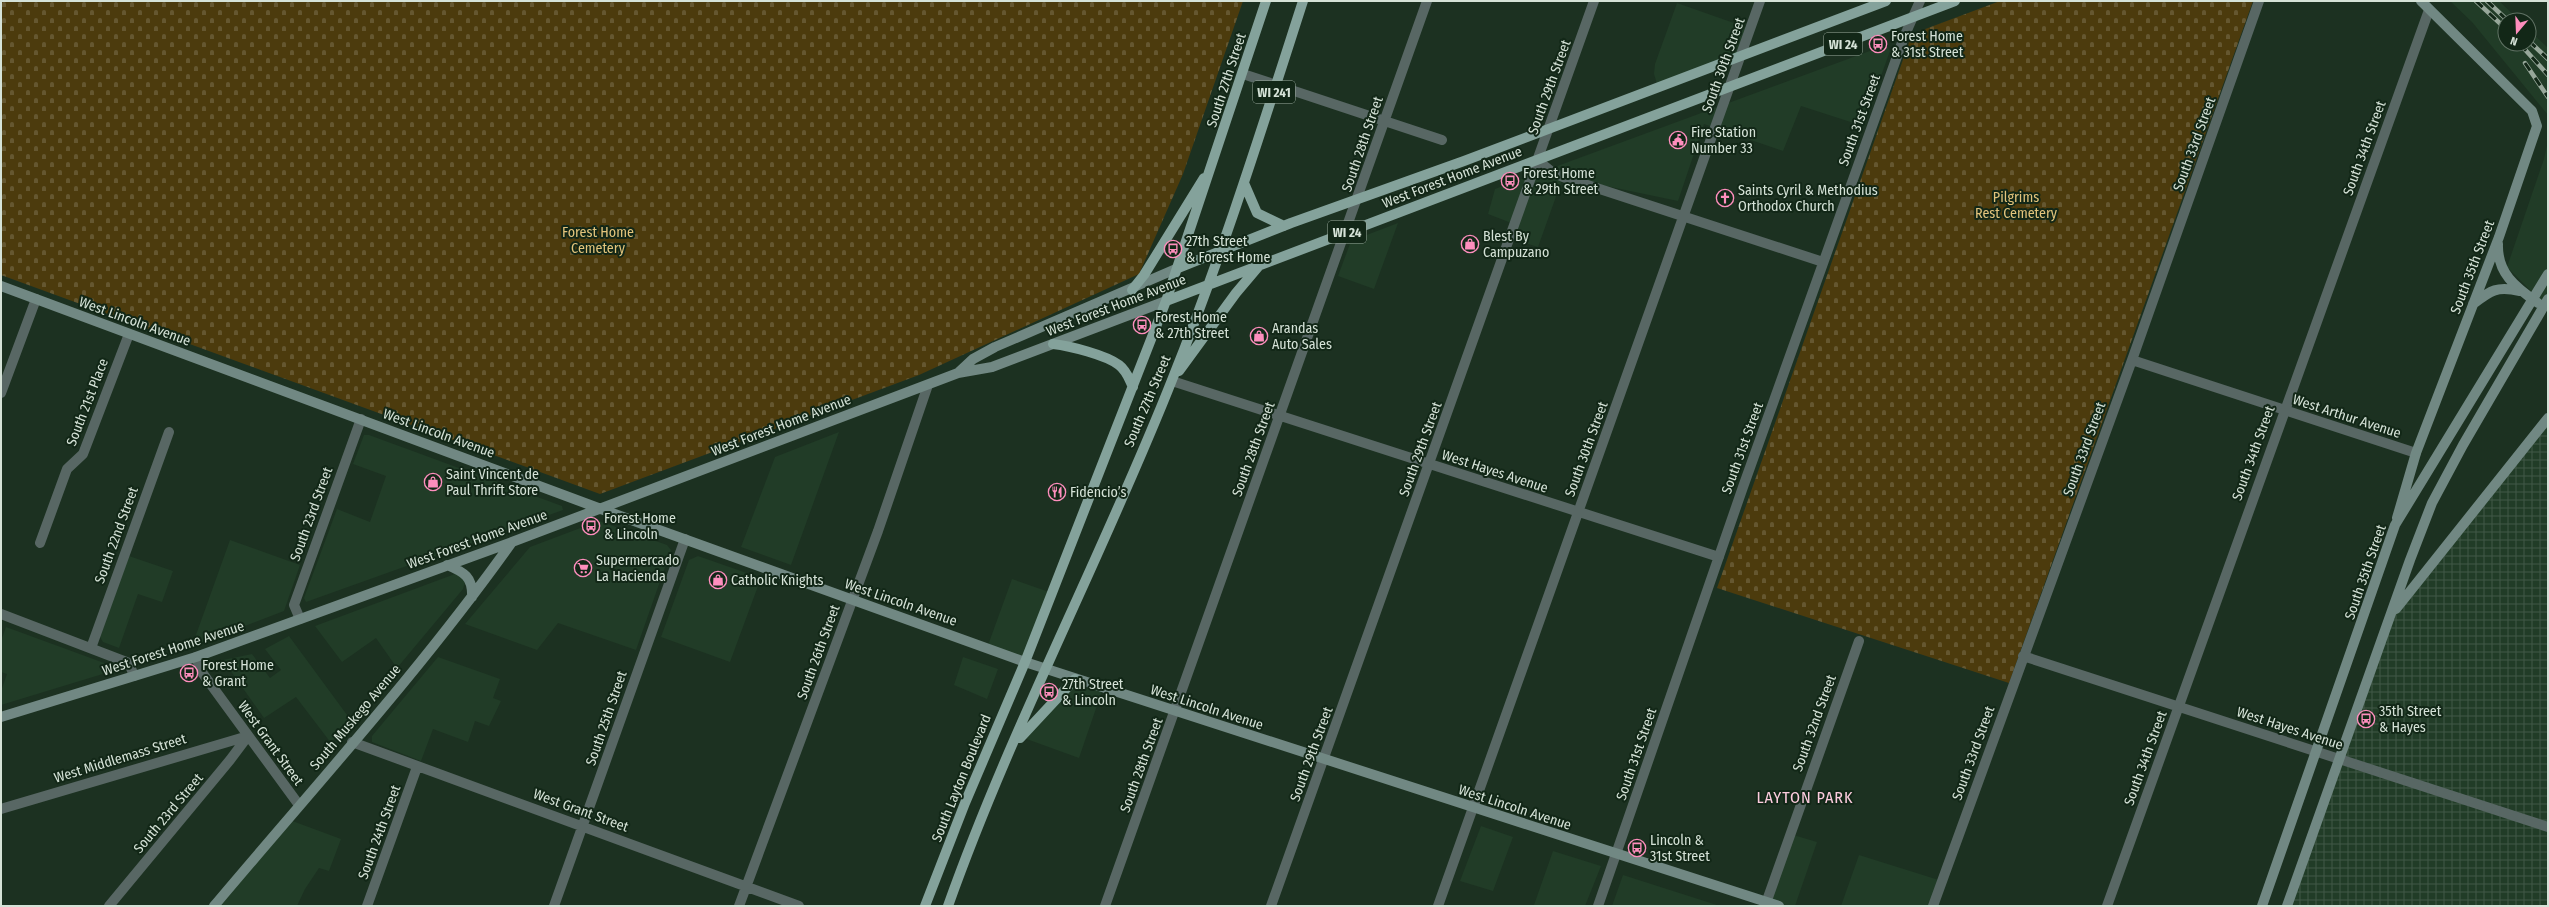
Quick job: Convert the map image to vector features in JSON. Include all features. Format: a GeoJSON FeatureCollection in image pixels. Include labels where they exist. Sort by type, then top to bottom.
{"type":"FeatureCollection","features":[{"type":"Feature","properties":{"kind":"main road","name":"South 27th Street"},"geometry":{"type":"LineString","coordinates":[[1025,662],[1166,301],[1243,74],[1266,1]]}},
{"type":"Feature","properties":{"kind":"main road","name":"South 27th Street"},"geometry":{"type":"LineString","coordinates":[[1047,669],[1172,381],[1244,183],[1303,1]]}},
{"type":"Feature","properties":{"kind":"main road","name":"West Forest Home Avenue"},"geometry":{"type":"LineString","coordinates":[[958,373],[973,359],[995,347],[1132,290],[1178,268],[1220,251],[1886,1]]}},
{"type":"Feature","properties":{"kind":"main road","name":"West Forest Home Avenue"},"geometry":{"type":"LineString","coordinates":[[1,717],[196,657],[601,509],[958,373],[992,367],[1955,1]]}},
{"type":"Feature","properties":{"kind":"main road"},"geometry":{"type":"LineString","coordinates":[[2421,1],[2429,10]]}},
{"type":"Feature","properties":{"kind":"main road","name":"South 35th Street"},"geometry":{"type":"LineString","coordinates":[[2262,906],[2318,751],[2395,526],[2416,453],[2498,238],[2537,126],[2532,111],[2429,10]]}},
{"type":"Feature","properties":{"kind":"main road"},"geometry":{"type":"LineString","coordinates":[[1132,290],[1144,275],[1213,163]]}},
{"type":"Feature","properties":{"kind":"main road"},"geometry":{"type":"LineString","coordinates":[[1244,183],[1257,213],[1284,226]]}},
{"type":"Feature","properties":{"kind":"main road"},"geometry":{"type":"LineString","coordinates":[[2498,238],[2498,252],[2504,274],[2520,291],[2548,312]]}},
{"type":"Feature","properties":{"kind":"main road"},"geometry":{"type":"LineString","coordinates":[[1172,381],[1236,293],[1259,266]]}},
{"type":"Feature","properties":{"kind":"main road","name":"South 35th Street"},"geometry":{"type":"LineString","coordinates":[[2395,526],[2548,274]]}},
{"type":"Feature","properties":{"kind":"main road","name":"West Lincoln Avenue"},"geometry":{"type":"LineString","coordinates":[[1,286],[601,509],[1025,662],[1766,904],[1779,906]]}},
{"type":"Feature","properties":{"kind":"main road"},"geometry":{"type":"LineString","coordinates":[[2473,304],[2487,293],[2498,288],[2520,291]]}},
{"type":"Feature","properties":{"kind":"main road"},"geometry":{"type":"LineString","coordinates":[[2287,906],[2432,503],[2493,392],[2548,298]]}},
{"type":"Feature","properties":{"kind":"main road"},"geometry":{"type":"LineString","coordinates":[[1053,344],[1068,346],[1113,362],[1127,374],[1133,387]]}},
{"type":"Feature","properties":{"kind":"main road"},"geometry":{"type":"LineString","coordinates":[[2390,617],[2548,418]]}},
{"type":"Feature","properties":{"kind":"main road","name":"South Muskego Avenue"},"geometry":{"type":"LineString","coordinates":[[214,906],[472,597],[512,542]]}},
{"type":"Feature","properties":{"kind":"main road"},"geometry":{"type":"LineString","coordinates":[[447,565],[465,573],[472,587],[472,597]]}},
{"type":"Feature","properties":{"kind":"main road","name":"South Layton Boulevard"},"geometry":{"type":"LineString","coordinates":[[925,906],[964,803],[1025,662]]}},
{"type":"Feature","properties":{"kind":"main road"},"geometry":{"type":"LineString","coordinates":[[948,906],[963,864],[1047,669]]}},
{"type":"Feature","properties":{"kind":"main road"},"geometry":{"type":"LineString","coordinates":[[1014,744],[1075,679]]}},
{"type":"Feature","properties":{"kind":"street","name":"South 28th Street"},"geometry":{"type":"LineString","coordinates":[[1105,906],[1427,1]]}},
{"type":"Feature","properties":{"kind":"street","name":"South 29th Street"},"geometry":{"type":"LineString","coordinates":[[1271,906],[1594,1]]}},
{"type":"Feature","properties":{"kind":"street","name":"South 30th Street"},"geometry":{"type":"LineString","coordinates":[[1438,906],[1760,1]]}},
{"type":"Feature","properties":{"kind":"street","name":"South 31st Street"},"geometry":{"type":"LineString","coordinates":[[1598,906],[1718,558],[1823,262],[1912,18],[1920,1]]}},
{"type":"Feature","properties":{"kind":"street","name":"South 33rd Street"},"geometry":{"type":"LineString","coordinates":[[1933,906],[2132,360],[2259,1]]}},
{"type":"Feature","properties":{"kind":"street","name":"South 34th Street"},"geometry":{"type":"LineString","coordinates":[[2107,906],[2283,410],[2429,10]]}},
{"type":"Feature","properties":{"kind":"street"},"geometry":{"type":"LineString","coordinates":[[1243,74],[1442,140]]}},
{"type":"Feature","properties":{"kind":"street"},"geometry":{"type":"LineString","coordinates":[[1537,160],[1552,172],[1563,177],[1823,262]]}},
{"type":"Feature","properties":{"kind":"street"},"geometry":{"type":"LineString","coordinates":[[1,393],[36,299]]}},
{"type":"Feature","properties":{"kind":"street","name":"South 21st Place"},"geometry":{"type":"LineString","coordinates":[[40,543],[67,469],[83,454],[129,334]]}},
{"type":"Feature","properties":{"kind":"street","name":"West Arthur Avenue"},"geometry":{"type":"LineString","coordinates":[[2132,360],[2416,453]]}},
{"type":"Feature","properties":{"kind":"street","name":"West Hayes Avenue"},"geometry":{"type":"LineString","coordinates":[[1172,381],[1718,558]]}},
{"type":"Feature","properties":{"kind":"street","name":"South 26th Street"},"geometry":{"type":"LineString","coordinates":[[739,906],[852,600],[928,385]]}},
{"type":"Feature","properties":{"kind":"street","name":"South 23rd Street"},"geometry":{"type":"LineString","coordinates":[[300,619],[294,605],[361,419]]}},
{"type":"Feature","properties":{"kind":"street","name":"South 22nd Street"},"geometry":{"type":"LineString","coordinates":[[90,648],[169,432]]}},
{"type":"Feature","properties":{"kind":"street","name":"South 25th Street"},"geometry":{"type":"LineString","coordinates":[[554,906],[685,539]]}},
{"type":"Feature","properties":{"kind":"street"},"geometry":{"type":"LineString","coordinates":[[1,614],[129,663],[134,676]]}},
{"type":"Feature","properties":{"kind":"street","name":"South 32nd Street"},"geometry":{"type":"LineString","coordinates":[[1766,904],[1859,641]]}},
{"type":"Feature","properties":{"kind":"street","name":"West Hayes Avenue"},"geometry":{"type":"LineString","coordinates":[[2023,656],[2548,827]]}},
{"type":"Feature","properties":{"kind":"street","name":"West Grant Street"},"geometry":{"type":"LineString","coordinates":[[196,657],[201,671],[299,805]]}},
{"type":"Feature","properties":{"kind":"street","name":"South 23rd Street"},"geometry":{"type":"LineString","coordinates":[[109,906],[230,760],[248,736]]}},
{"type":"Feature","properties":{"kind":"street","name":"West Middlemass Street"},"geometry":{"type":"LineString","coordinates":[[1,809],[248,736]]}},
{"type":"Feature","properties":{"kind":"street","name":"West Grant Street"},"geometry":{"type":"LineString","coordinates":[[352,742],[799,906]]}},
{"type":"Feature","properties":{"kind":"street","name":"South 24th Street"},"geometry":{"type":"LineString","coordinates":[[367,906],[417,767]]}},
{"type":"Feature","properties":{"kind":"shaded area"},"geometry":{"type":"Polygon","coordinates":[[[2450,1],[2499,1],[2511,12],[2497,12],[2497,52],[2537,52],[2537,38],[2548,48],[2548,115],[2472,22],[2450,1]]]}},
{"type":"Feature","properties":{"kind":"shaded area"},"geometry":{"type":"Polygon","coordinates":[[[1677,3],[1751,29],[1742,55],[1658,87],[1654,74],[1655,64],[1677,3]]]}},
{"type":"Feature","properties":{"kind":"shaded area"},"geometry":{"type":"Polygon","coordinates":[[[1886,45],[1890,51],[1863,126],[1801,106],[1783,151],[1704,124],[1678,201],[1563,177],[1538,247],[1509,238],[1514,224],[1488,214],[1495,189],[1886,45]]]}},
{"type":"Feature","properties":{"kind":"shaded area"},"geometry":{"type":"Polygon","coordinates":[[[2548,141],[2548,308],[2507,267],[2544,159],[2548,141]]]}},
{"type":"Feature","properties":{"kind":"shaded area"},"geometry":{"type":"Polygon","coordinates":[[[1398,223],[1374,289],[1338,276],[1351,241],[1398,223]]]}},
{"type":"Feature","properties":{"kind":"shaded area"},"geometry":{"type":"Polygon","coordinates":[[[2548,418],[2548,906],[2287,906],[2391,617],[2548,418]]]}},
{"type":"Feature","properties":{"kind":"shaded area"},"geometry":{"type":"Polygon","coordinates":[[[839,432],[791,565],[741,547],[775,457],[839,432]]]}},
{"type":"Feature","properties":{"kind":"shaded area"},"geometry":{"type":"Polygon","coordinates":[[[364,435],[369,435],[562,506],[563,510],[306,602],[304,598],[337,509],[370,522],[386,476],[353,464],[364,435]]]}},
{"type":"Feature","properties":{"kind":"shaded area"},"geometry":{"type":"Polygon","coordinates":[[[599,521],[667,545],[671,550],[636,650],[558,623],[537,650],[465,624],[530,547],[599,521]]]}},
{"type":"Feature","properties":{"kind":"shaded area"},"geometry":{"type":"Polygon","coordinates":[[[230,540],[300,565],[284,611],[192,646],[230,540]]]}},
{"type":"Feature","properties":{"kind":"shaded area"},"geometry":{"type":"Polygon","coordinates":[[[129,556],[173,571],[162,602],[138,594],[119,648],[103,642],[100,637],[129,556]]]}},
{"type":"Feature","properties":{"kind":"shaded area"},"geometry":{"type":"Polygon","coordinates":[[[698,556],[761,578],[730,662],[661,637],[689,560],[698,556]]]}},
{"type":"Feature","properties":{"kind":"shaded area"},"geometry":{"type":"Polygon","coordinates":[[[455,574],[461,576],[465,582],[463,589],[397,668],[376,638],[342,662],[315,626],[455,574]]]}},
{"type":"Feature","properties":{"kind":"shaded area"},"geometry":{"type":"Polygon","coordinates":[[[1012,579],[1052,593],[1025,662],[987,648],[1012,579]]]}},
{"type":"Feature","properties":{"kind":"shaded area"},"geometry":{"type":"Polygon","coordinates":[[[6,627],[107,664],[109,669],[106,673],[1,705],[1,691],[7,674],[1,672],[1,641],[6,627]]]}},
{"type":"Feature","properties":{"kind":"shaded area"},"geometry":{"type":"Polygon","coordinates":[[[289,636],[350,719],[331,743],[296,697],[264,718],[223,660],[252,654],[270,678],[281,670],[265,649],[289,636]]]}},
{"type":"Feature","properties":{"kind":"shaded area"},"geometry":{"type":"Polygon","coordinates":[[[438,657],[500,679],[493,698],[501,701],[489,726],[475,721],[468,742],[433,729],[421,761],[372,742],[372,736],[438,657]]]}},
{"type":"Feature","properties":{"kind":"shaded area"},"geometry":{"type":"Polygon","coordinates":[[[963,657],[998,669],[987,699],[954,685],[963,657]]]}},
{"type":"Feature","properties":{"kind":"shaded area"},"geometry":{"type":"Polygon","coordinates":[[[1075,679],[1103,688],[1079,758],[1021,737],[1075,679]]]}},
{"type":"Feature","properties":{"kind":"shaded area"},"geometry":{"type":"Polygon","coordinates":[[[287,819],[341,839],[329,871],[319,868],[305,889],[297,906],[214,906],[287,819]]]}},
{"type":"Feature","properties":{"kind":"shaded area"},"geometry":{"type":"Polygon","coordinates":[[[1481,826],[1513,837],[1493,891],[1460,881],[1481,826]]]}},
{"type":"Feature","properties":{"kind":"shaded area"},"geometry":{"type":"Polygon","coordinates":[[[1790,834],[1817,842],[1795,906],[1765,906],[1790,834]]]}},
{"type":"Feature","properties":{"kind":"shaded area"},"geometry":{"type":"Polygon","coordinates":[[[1553,851],[1601,866],[1585,906],[1534,905],[1553,851]]]}},
{"type":"Feature","properties":{"kind":"shaded area"},"geometry":{"type":"Polygon","coordinates":[[[1859,855],[1942,881],[1933,906],[1841,906],[1859,855]]]}},
{"type":"Feature","properties":{"kind":"shaded area"},"geometry":{"type":"Polygon","coordinates":[[[1623,875],[1720,906],[1612,906],[1623,875]]]}},
{"type":"Feature","properties":{"kind":"green space","name":"Forest Home Cemetery"},"geometry":{"type":"Polygon","coordinates":[[[1,1],[1243,1],[1183,174],[1139,274],[919,375],[600,494],[1,275],[1,1]]]}},
{"type":"Feature","properties":{"kind":"green space","name":"Pilgrims Rest Cemetery"},"geometry":{"type":"Polygon","coordinates":[[[2000,1],[2253,1],[2009,683],[1717,588],[1912,34],[2000,1]]]}},
{"type":"Feature","properties":{"kind":"railway"},"geometry":{"type":"LineString","coordinates":[[2476,1],[2497,21]]}},
{"type":"Feature","properties":{"kind":"railway"},"geometry":{"type":"LineString","coordinates":[[2487,1],[2499,12]]}},
{"type":"Feature","properties":{"kind":"railway"},"geometry":{"type":"LineString","coordinates":[[2537,49],[2548,59]]}},
{"type":"Feature","properties":{"kind":"railway"},"geometry":{"type":"LineString","coordinates":[[2527,52],[2548,75]]}},
{"type":"Feature","properties":{"kind":"railway"},"geometry":{"type":"LineString","coordinates":[[2525,63],[2548,97]]}},
{"type":"Feature","properties":{"kind":"place","name":"Forest Home & 31st Street"},"geometry":{"type":"Point","coordinates":[1878,44]}},
{"type":"Feature","properties":{"kind":"place","name":"Fire Station Number 33"},"geometry":{"type":"Point","coordinates":[1678,140]}},
{"type":"Feature","properties":{"kind":"place","name":"Forest Home & 29th Street"},"geometry":{"type":"Point","coordinates":[1510,181]}},
{"type":"Feature","properties":{"kind":"place","name":"Saints Cyril & Methodius Orthodox Church"},"geometry":{"type":"Point","coordinates":[1725,198]}},
{"type":"Feature","properties":{"kind":"place","name":"Blest By Campuzano"},"geometry":{"type":"Point","coordinates":[1470,244]}},
{"type":"Feature","properties":{"kind":"place","name":"27th Street & Forest Home"},"geometry":{"type":"Point","coordinates":[1173,249]}},
{"type":"Feature","properties":{"kind":"place","name":"Forest Home & 27th Street"},"geometry":{"type":"Point","coordinates":[1142,325]}},
{"type":"Feature","properties":{"kind":"place","name":"Arandas Auto Sales"},"geometry":{"type":"Point","coordinates":[1259,336]}},
{"type":"Feature","properties":{"kind":"place","name":"Saint Vincent de Paul Thrift Store"},"geometry":{"type":"Point","coordinates":[433,482]}},
{"type":"Feature","properties":{"kind":"place","name":"Fidencio’s"},"geometry":{"type":"Point","coordinates":[1057,492]}},
{"type":"Feature","properties":{"kind":"place","name":"Forest Home & Lincoln"},"geometry":{"type":"Point","coordinates":[591,526]}},
{"type":"Feature","properties":{"kind":"place","name":"Supermercado La Hacienda"},"geometry":{"type":"Point","coordinates":[583,568]}},
{"type":"Feature","properties":{"kind":"place","name":"Catholic Knights"},"geometry":{"type":"Point","coordinates":[718,580]}},
{"type":"Feature","properties":{"kind":"place","name":"Forest Home & Grant"},"geometry":{"type":"Point","coordinates":[189,673]}},
{"type":"Feature","properties":{"kind":"place","name":"27th Street & Lincoln"},"geometry":{"type":"Point","coordinates":[1049,692]}},
{"type":"Feature","properties":{"kind":"place","name":"35th Street & Hayes"},"geometry":{"type":"Point","coordinates":[2366,719]}},
{"type":"Feature","properties":{"kind":"place","name":"Lincoln & 31st Street"},"geometry":{"type":"Point","coordinates":[1637,848]}},
{"type":"Feature","properties":{"kind":"district","name":"LAYTON PARK"},"geometry":{"type":"Point","coordinates":[1805,797]}}]}
